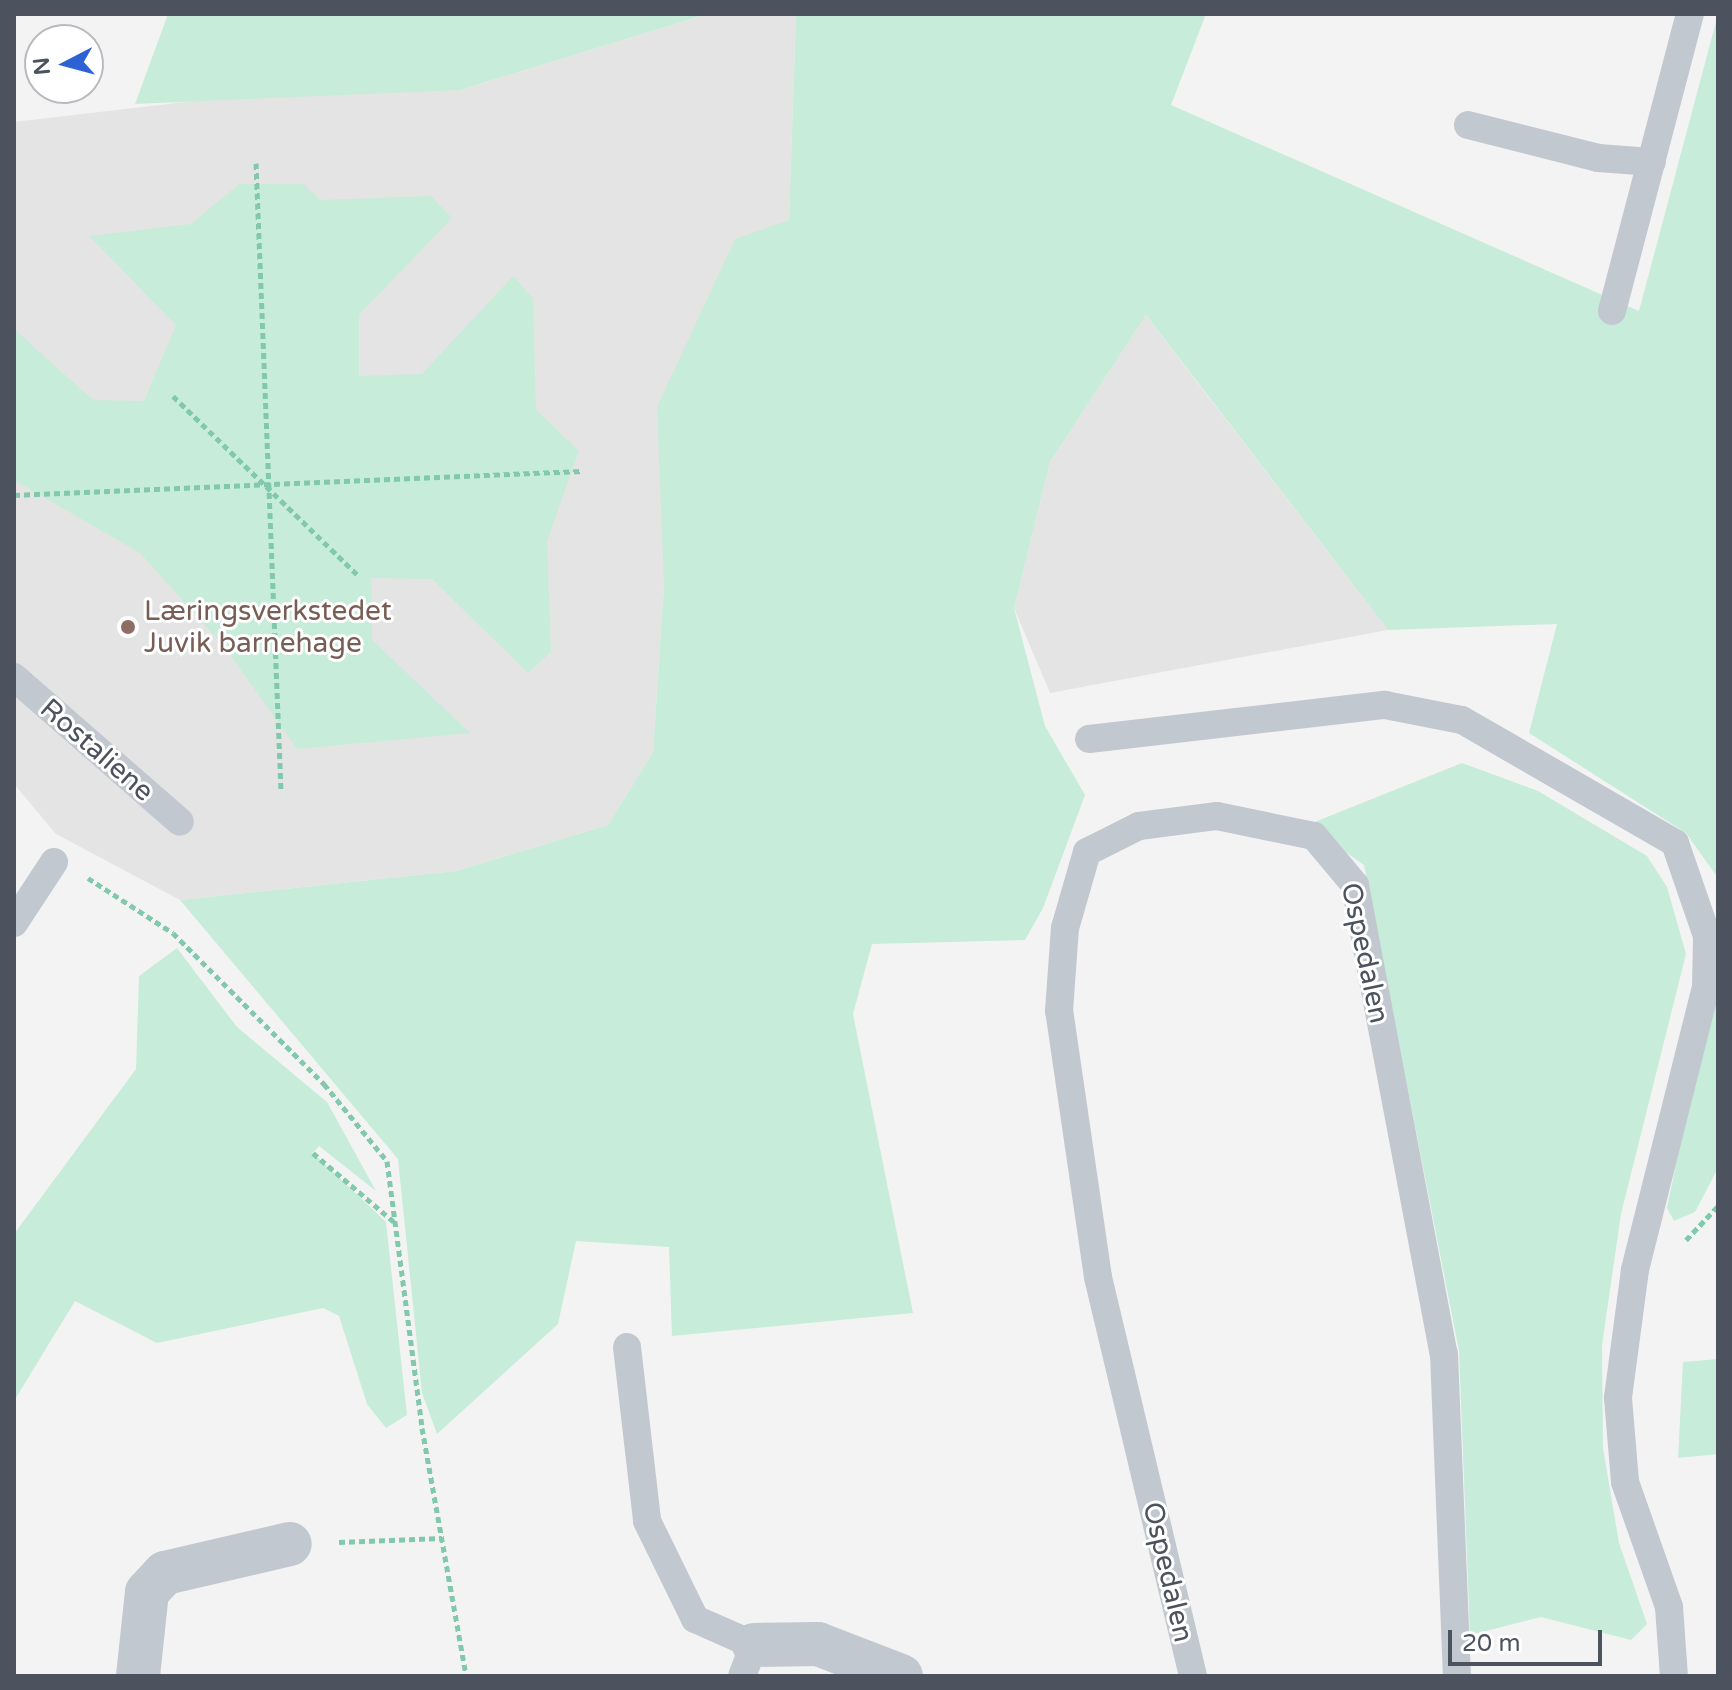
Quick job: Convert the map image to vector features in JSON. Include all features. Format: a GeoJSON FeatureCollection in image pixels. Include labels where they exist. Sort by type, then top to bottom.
{"type":"FeatureCollection","features":[{"type":"Feature","properties":{"kind":"street"},"geometry":{"type":"LineString","coordinates":[[138,1676],[147,1592],[165,1573],[290,1544]]}},
{"type":"Feature","properties":{"kind":"street"},"geometry":{"type":"LineString","coordinates":[[748,1660],[818,1644],[901,1676]]}},
{"type":"Feature","properties":{"kind":"lane"},"geometry":{"type":"LineString","coordinates":[[1612,311],[1690,14]]}},
{"type":"Feature","properties":{"kind":"lane"},"geometry":{"type":"LineString","coordinates":[[1468,125],[1598,158],[1652,162]]}},
{"type":"Feature","properties":{"kind":"lane","name":"Rostaliene"},"geometry":{"type":"LineString","coordinates":[[14,677],[180,822]]}},
{"type":"Feature","properties":{"kind":"lane"},"geometry":{"type":"LineString","coordinates":[[1089,739],[1385,705],[1462,720],[1675,843],[1707,936],[1706,987],[1635,1270],[1618,1398],[1625,1482],[1669,1607],[1674,1676]]}},
{"type":"Feature","properties":{"kind":"lane","name":"Ospedalen"},"geometry":{"type":"LineString","coordinates":[[1193,1676],[1098,1277],[1059,1011],[1065,928],[1087,852],[1139,826],[1217,816],[1314,836],[1355,885],[1444,1354],[1457,1676]]}},
{"type":"Feature","properties":{"kind":"lane"},"geometry":{"type":"LineString","coordinates":[[14,923],[54,862]]}},
{"type":"Feature","properties":{"kind":"lane"},"geometry":{"type":"LineString","coordinates":[[627,1347],[647,1521],[671,1578],[695,1619],[748,1660]]}},
{"type":"Feature","properties":{"kind":"path"},"geometry":{"type":"LineString","coordinates":[[256,163],[266,483],[281,790]]}},
{"type":"Feature","properties":{"kind":"path"},"geometry":{"type":"LineString","coordinates":[[173,396],[359,576]]}},
{"type":"Feature","properties":{"kind":"path"},"geometry":{"type":"LineString","coordinates":[[14,495],[582,471]]}},
{"type":"Feature","properties":{"kind":"path"},"geometry":{"type":"LineString","coordinates":[[54,862],[119,894],[173,933],[324,1084],[387,1161],[442,1538],[466,1676]]}},
{"type":"Feature","properties":{"kind":"path"},"geometry":{"type":"LineString","coordinates":[[313,1153],[395,1223]]}},
{"type":"Feature","properties":{"kind":"path"},"geometry":{"type":"LineString","coordinates":[[290,1544],[442,1538]]}},
{"type":"Feature","properties":{"kind":"shaded area"},"geometry":{"type":"Polygon","coordinates":[[[707,14],[796,14],[789,220],[664,585],[653,752],[608,825],[456,871],[180,900],[56,834],[14,784],[14,122],[245,95],[460,90],[707,14]]]}},
{"type":"Feature","properties":{"kind":"shaded area"},"geometry":{"type":"Polygon","coordinates":[[[1146,315],[1388,630],[1050,693],[1014,608],[1050,462],[1146,315]]]}},
{"type":"Feature","properties":{"kind":"green space"},"geometry":{"type":"Polygon","coordinates":[[[168,14],[707,14],[460,90],[135,104],[168,14]]]}},
{"type":"Feature","properties":{"kind":"green space"},"geometry":{"type":"Polygon","coordinates":[[[796,14],[1206,14],[1171,105],[1639,311],[1718,14],[1718,878],[1686,833],[1529,733],[1557,624],[1388,630],[1146,315],[1050,462],[1014,608],[1045,726],[1085,795],[1043,908],[1025,940],[872,944],[853,1014],[913,1313],[672,1336],[669,1247],[576,1241],[558,1324],[437,1434],[422,1393],[398,1159],[180,900],[456,871],[608,825],[653,752],[664,585],[657,407],[735,239],[789,220],[796,14]]]}},
{"type":"Feature","properties":{"kind":"green space"},"geometry":{"type":"Polygon","coordinates":[[[239,184],[303,184],[321,200],[431,196],[452,218],[359,315],[359,376],[422,374],[513,276],[533,298],[536,410],[579,451],[547,541],[551,652],[528,673],[432,579],[371,578],[372,640],[470,733],[297,749],[224,646],[140,553],[14,480],[14,329],[93,400],[144,401],[176,325],[89,236],[191,224],[239,184]]]}},
{"type":"Feature","properties":{"kind":"green space"},"geometry":{"type":"Polygon","coordinates":[[[1462,763],[1538,791],[1647,856],[1667,887],[1686,954],[1621,1214],[1602,1345],[1603,1448],[1619,1543],[1647,1624],[1631,1640],[1541,1617],[1470,1635],[1459,1351],[1364,865],[1307,825],[1462,763]]]}},
{"type":"Feature","properties":{"kind":"green space"},"geometry":{"type":"Polygon","coordinates":[[[177,948],[237,1027],[327,1102],[376,1191],[319,1146],[313,1153],[386,1222],[407,1415],[386,1428],[367,1404],[339,1316],[323,1308],[157,1343],[75,1301],[14,1401],[14,1234],[136,1069],[139,976],[177,948]]]}},
{"type":"Feature","properties":{"kind":"green space"},"geometry":{"type":"Polygon","coordinates":[[[1718,958],[1718,1168],[1695,1212],[1674,1221],[1667,1208],[1718,958]]]}},
{"type":"Feature","properties":{"kind":"green space"},"geometry":{"type":"Polygon","coordinates":[[[1718,1359],[1718,1454],[1678,1458],[1683,1362],[1718,1359]]]}},
{"type":"Feature","properties":{"kind":"place","name":"Læringsverkstedet Juvik barnehage"},"geometry":{"type":"Point","coordinates":[128,627]}}]}
